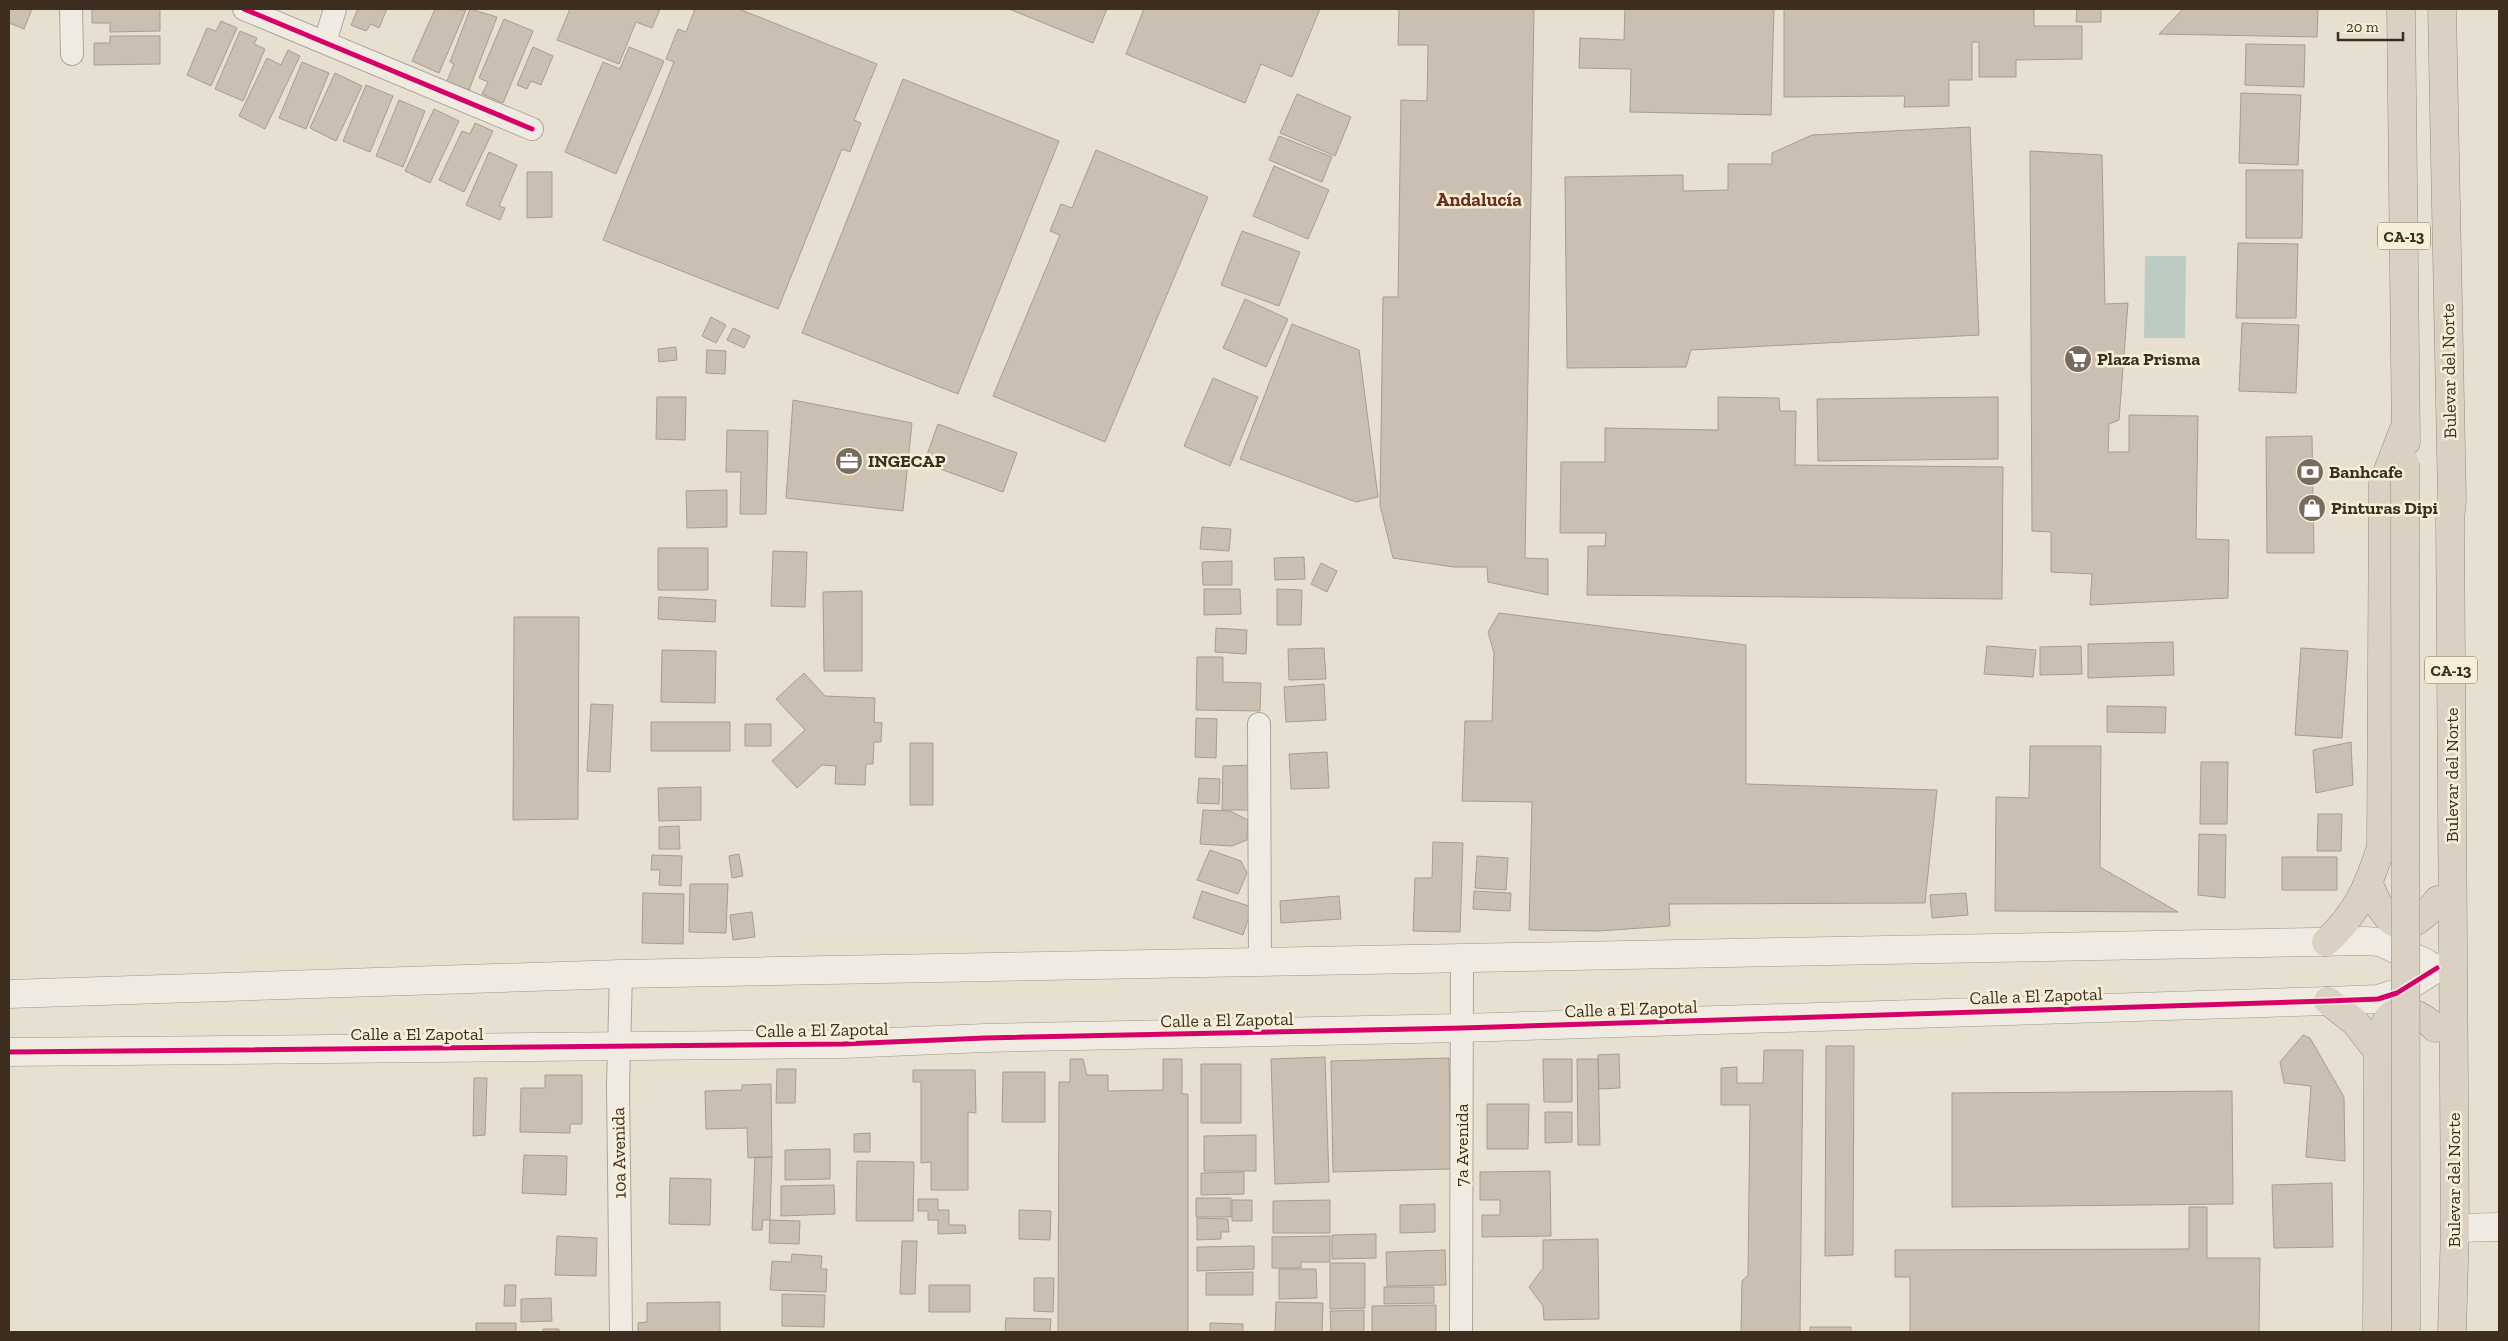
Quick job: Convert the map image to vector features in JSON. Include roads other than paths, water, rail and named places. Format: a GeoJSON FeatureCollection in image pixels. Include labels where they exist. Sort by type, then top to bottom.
{"type":"FeatureCollection","features":[{"type":"Feature","properties":{"kind":"highway","name":"CA-13"},"geometry":{"type":"LineString","coordinates":[[2401,9],[2406,424],[2406,1332]]}},
{"type":"Feature","properties":{"kind":"highway","name":"Bulevar del Norte"},"geometry":{"type":"LineString","coordinates":[[2442,9],[2452,500],[2450,520],[2455,1228],[2452,1332]]}},
{"type":"Feature","properties":{"kind":"highway"},"geometry":{"type":"LineString","coordinates":[[2326,942],[2355,910],[2369,884],[2381,847],[2384,483],[2406,424]]}},
{"type":"Feature","properties":{"kind":"highway"},"geometry":{"type":"LineString","coordinates":[[2438,1332],[2435,1028],[2442,537],[2450,520]]}},
{"type":"Feature","properties":{"kind":"highway"},"geometry":{"type":"LineString","coordinates":[[2369,884],[2377,903],[2394,923],[2405,926],[2416,923],[2426,916],[2438,900]]}},
{"type":"Feature","properties":{"kind":"highway"},"geometry":{"type":"LineString","coordinates":[[2328,1001],[2355,1022],[2378,1052]]}},
{"type":"Feature","properties":{"kind":"highway"},"geometry":{"type":"LineString","coordinates":[[2377,1332],[2378,1052],[2385,1022],[2392,1015],[2415,1012],[2427,1018],[2435,1028]]}},
{"type":"Feature","properties":{"kind":"street"},"geometry":{"type":"LineString","coordinates":[[70,9],[72,54]]}},
{"type":"Feature","properties":{"kind":"street"},"geometry":{"type":"LineString","coordinates":[[244,9],[532,129]]}},
{"type":"Feature","properties":{"kind":"street"},"geometry":{"type":"LineString","coordinates":[[325,42],[335,9]]}},
{"type":"Feature","properties":{"kind":"street"},"geometry":{"type":"LineString","coordinates":[[1258,724],[1260,962]]}},
{"type":"Feature","properties":{"kind":"street"},"geometry":{"type":"LineString","coordinates":[[9,994],[621,974],[2326,942],[2380,942],[2437,968]]}},
{"type":"Feature","properties":{"kind":"street","name":"7a Avenida"},"geometry":{"type":"LineString","coordinates":[[1461,1332],[1462,958]]}},
{"type":"Feature","properties":{"kind":"street","name":"Calle a El Zapotal"},"geometry":{"type":"LineString","coordinates":[[9,1052],[255,1048],[619,1047],[1462,1028],[2328,1001],[2378,999],[2397,993],[2437,968]]}},
{"type":"Feature","properties":{"kind":"street","name":"10a Avenida"},"geometry":{"type":"LineString","coordinates":[[621,974],[619,1047],[621,1332]]}},
{"type":"Feature","properties":{"kind":"street"},"geometry":{"type":"LineString","coordinates":[[2455,1228],[2499,1227]]}},
{"type":"Feature","properties":{"kind":"place","name":"Plaza Prisma"},"geometry":{"type":"Point","coordinates":[2078,359]}},
{"type":"Feature","properties":{"kind":"place","name":"INGECAP"},"geometry":{"type":"Point","coordinates":[849,461]}},
{"type":"Feature","properties":{"kind":"place","name":"Banhcafe"},"geometry":{"type":"Point","coordinates":[2310,472]}},
{"type":"Feature","properties":{"kind":"place","name":"Pinturas Dipi"},"geometry":{"type":"Point","coordinates":[2312,508]}},
{"type":"Feature","properties":{"kind":"district","name":"Andalucía"},"geometry":{"type":"Point","coordinates":[1479,199]}}]}
